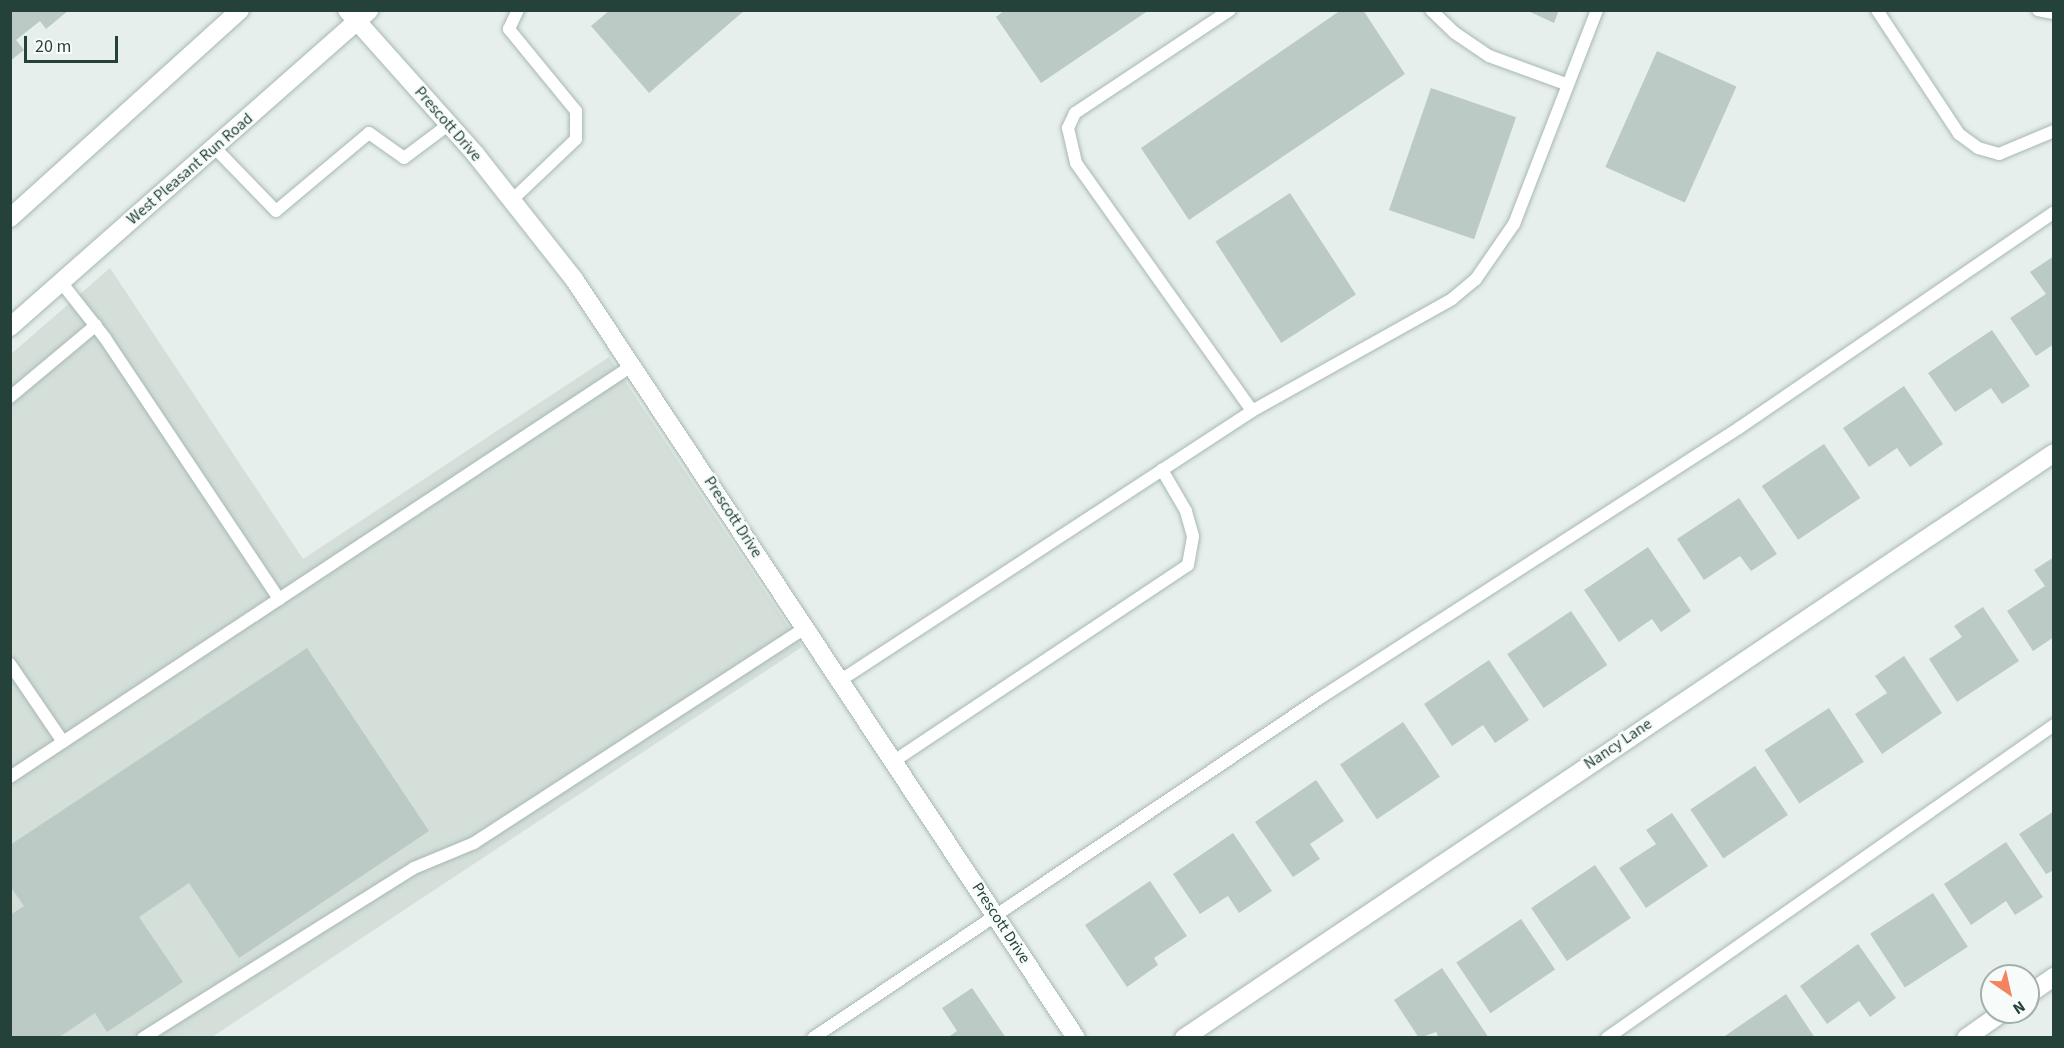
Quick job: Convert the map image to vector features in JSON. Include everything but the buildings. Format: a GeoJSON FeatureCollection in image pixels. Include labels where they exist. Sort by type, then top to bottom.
{"type":"FeatureCollection","features":[{"type":"Feature","properties":{"kind":"street"},"geometry":{"type":"LineString","coordinates":[[10,218],[240,10]]}},
{"type":"Feature","properties":{"kind":"street","name":"Prescott Drive"},"geometry":{"type":"LineString","coordinates":[[358,14],[574,279],[1076,1038]]}},
{"type":"Feature","properties":{"kind":"street","name":"West Pleasant Run Road"},"geometry":{"type":"LineString","coordinates":[[10,327],[214,147],[358,14]]}},
{"type":"Feature","properties":{"kind":"street","name":"Nancy Lane"},"geometry":{"type":"LineString","coordinates":[[1184,1038],[2054,453]]}},
{"type":"Feature","properties":{"kind":"street"},"geometry":{"type":"LineString","coordinates":[[2040,987],[2054,977]]}},
{"type":"Feature","properties":{"kind":"street"},"geometry":{"type":"LineString","coordinates":[[1966,1038],[1986,1024]]}},
{"type":"Feature","properties":{"kind":"lane"},"geometry":{"type":"LineString","coordinates":[[511,201],[576,139],[576,111],[509,29],[518,10]]}},
{"type":"Feature","properties":{"kind":"lane"},"geometry":{"type":"LineString","coordinates":[[1230,10],[1075,113],[1068,128],[1076,163],[1252,411]]}},
{"type":"Feature","properties":{"kind":"lane"},"geometry":{"type":"LineString","coordinates":[[1431,10],[1489,56],[1566,84]]}},
{"type":"Feature","properties":{"kind":"lane"},"geometry":{"type":"LineString","coordinates":[[841,680],[1252,411],[1452,298],[1476,279],[1514,224],[1566,84],[1597,10]]}},
{"type":"Feature","properties":{"kind":"lane"},"geometry":{"type":"LineString","coordinates":[[1876,10],[1959,134],[1972,143],[1999,154],[2044,139],[2054,131]]}},
{"type":"Feature","properties":{"kind":"lane"},"geometry":{"type":"LineString","coordinates":[[2038,10],[2054,13]]}},
{"type":"Feature","properties":{"kind":"lane"},"geometry":{"type":"LineString","coordinates":[[214,147],[276,211],[369,133],[404,158],[448,125]]}},
{"type":"Feature","properties":{"kind":"lane"},"geometry":{"type":"LineString","coordinates":[[813,1038],[1320,698],[1739,428],[2054,212]]}},
{"type":"Feature","properties":{"kind":"lane"},"geometry":{"type":"LineString","coordinates":[[61,282],[96,325],[279,599]]}},
{"type":"Feature","properties":{"kind":"lane"},"geometry":{"type":"LineString","coordinates":[[10,397],[96,325]]}},
{"type":"Feature","properties":{"kind":"lane"},"geometry":{"type":"LineString","coordinates":[[10,777],[633,365]]}},
{"type":"Feature","properties":{"kind":"lane"},"geometry":{"type":"LineString","coordinates":[[894,761],[1188,565],[1193,536],[1188,519],[1162,470]]}},
{"type":"Feature","properties":{"kind":"lane"},"geometry":{"type":"LineString","coordinates":[[143,1038],[414,867],[474,843],[806,627]]}},
{"type":"Feature","properties":{"kind":"lane"},"geometry":{"type":"LineString","coordinates":[[10,664],[63,742]]}},
{"type":"Feature","properties":{"kind":"lane"},"geometry":{"type":"LineString","coordinates":[[1607,1038],[2054,725]]}},
{"type":"Feature","properties":{"kind":"shaded area"},"geometry":{"type":"Polygon","coordinates":[[[110,268],[303,559],[609,357],[802,647],[212,1037],[11,1037],[10,355],[110,268]]]}}]}
